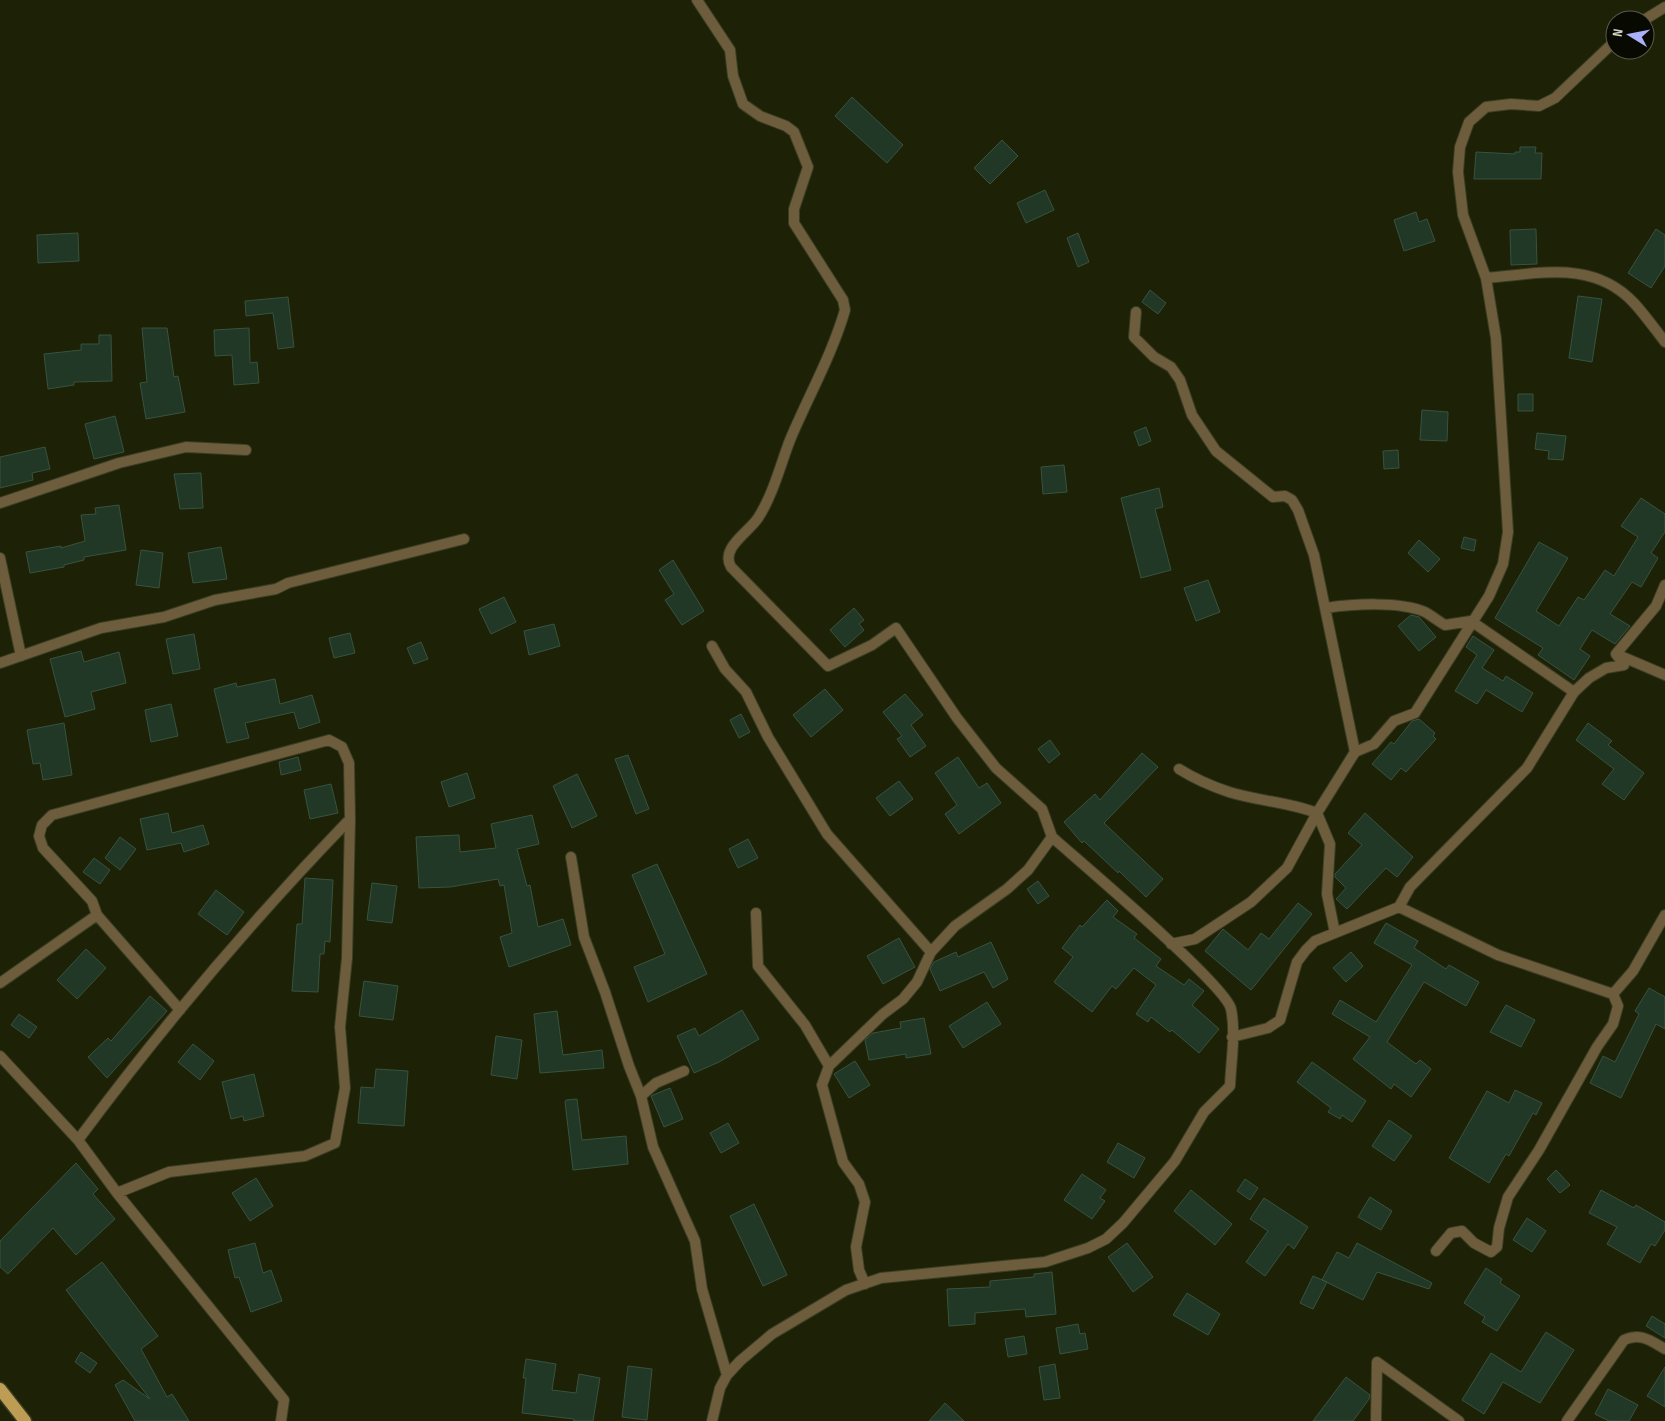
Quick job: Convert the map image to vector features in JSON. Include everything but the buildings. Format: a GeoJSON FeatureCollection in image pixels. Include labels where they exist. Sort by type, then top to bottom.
{"type":"FeatureCollection","features":[{"type":"Feature","properties":{"kind":"main road"},"geometry":{"type":"LineString","coordinates":[[0,1388],[25,1421]]}},
{"type":"Feature","properties":{"kind":"street"},"geometry":{"type":"LineString","coordinates":[[696,0],[730,50],[733,76],[743,104],[760,116],[786,126],[794,132],[808,167],[794,209],[794,223],[843,300],[845,310],[789,442],[776,479],[758,518],[728,552],[727,561],[828,666],[872,645],[896,628],[956,718],[996,768],[1042,809],[1052,837],[1204,975],[1231,1007],[1232,1037],[1230,1086],[1204,1112],[1175,1161],[1139,1201],[1123,1223],[1106,1238],[1088,1248],[1045,1262],[881,1278],[846,1290],[806,1312],[772,1334],[727,1375],[720,1388],[712,1421]]}},
{"type":"Feature","properties":{"kind":"street"},"geometry":{"type":"LineString","coordinates":[[1171,944],[1195,939],[1251,902],[1287,868],[1317,813],[1355,752],[1374,744],[1394,721],[1415,713],[1471,620],[1489,596],[1503,564],[1508,532],[1496,338],[1486,278],[1463,214],[1458,172],[1459,155],[1469,122],[1486,107],[1511,104],[1539,106],[1554,98],[1605,50]]}},
{"type":"Feature","properties":{"kind":"street"},"geometry":{"type":"LineString","coordinates":[[1486,278],[1571,271],[1604,280],[1633,302],[1665,342]]}},
{"type":"Feature","properties":{"kind":"street"},"geometry":{"type":"LineString","coordinates":[[1136,312],[1134,337],[1154,357],[1171,367],[1180,380],[1192,415],[1216,450],[1273,497],[1285,496],[1292,500],[1298,510],[1314,555],[1326,608],[1342,700],[1355,752]]}},
{"type":"Feature","properties":{"kind":"street"},"geometry":{"type":"LineString","coordinates":[[0,503],[118,463],[186,447],[246,450]]}},
{"type":"Feature","properties":{"kind":"street"},"geometry":{"type":"LineString","coordinates":[[0,663],[101,628],[164,617],[215,600],[276,589],[288,583],[464,539]]}},
{"type":"Feature","properties":{"kind":"street"},"geometry":{"type":"LineString","coordinates":[[0,558],[21,656]]}},
{"type":"Feature","properties":{"kind":"street"},"geometry":{"type":"LineString","coordinates":[[1616,654],[1656,606],[1665,585]]}},
{"type":"Feature","properties":{"kind":"street"},"geometry":{"type":"LineString","coordinates":[[1326,608],[1354,604],[1395,606],[1424,612],[1445,625],[1471,620],[1574,692]]}},
{"type":"Feature","properties":{"kind":"street"},"geometry":{"type":"LineString","coordinates":[[712,646],[725,669],[746,692],[768,737],[827,834],[931,952]]}},
{"type":"Feature","properties":{"kind":"street"},"geometry":{"type":"LineString","coordinates":[[1616,654],[1665,675]]}},
{"type":"Feature","properties":{"kind":"street"},"geometry":{"type":"LineString","coordinates":[[1232,1037],[1268,1028],[1280,1020],[1297,962],[1316,941],[1399,907],[1410,887],[1527,768],[1574,692],[1589,678],[1606,668],[1624,665],[1616,654]]}},
{"type":"Feature","properties":{"kind":"street"},"geometry":{"type":"LineString","coordinates":[[117,1193],[169,1172],[305,1156],[335,1142],[345,1088],[340,1027],[347,958],[350,819],[349,762],[342,746],[329,740],[52,815],[42,825],[39,836],[43,848],[92,901],[97,915],[180,1010]]}},
{"type":"Feature","properties":{"kind":"street"},"geometry":{"type":"LineString","coordinates":[[1180,769],[1201,782],[1231,793],[1296,805],[1317,813],[1330,844],[1328,894],[1335,933]]}},
{"type":"Feature","properties":{"kind":"street"},"geometry":{"type":"LineString","coordinates":[[78,1140],[180,1010],[280,892],[350,819]]}},
{"type":"Feature","properties":{"kind":"street"},"geometry":{"type":"LineString","coordinates":[[865,1284],[859,1270],[856,1247],[865,1202],[860,1184],[843,1162],[822,1085],[829,1066],[883,1014],[903,999],[917,982],[931,952],[955,926],[985,906],[1028,870],[1052,837]]}},
{"type":"Feature","properties":{"kind":"street"},"geometry":{"type":"LineString","coordinates":[[572,856],[584,937],[641,1096],[653,1147],[695,1241],[702,1289],[727,1375]]}},
{"type":"Feature","properties":{"kind":"street"},"geometry":{"type":"LineString","coordinates":[[1399,907],[1498,955],[1612,994],[1618,1006],[1613,1024],[1596,1047],[1539,1150],[1508,1197],[1499,1228],[1496,1248],[1491,1252],[1474,1243],[1462,1231],[1451,1234],[1436,1251]]}},
{"type":"Feature","properties":{"kind":"street"},"geometry":{"type":"LineString","coordinates":[[756,913],[758,966],[805,1025],[829,1066]]}},
{"type":"Feature","properties":{"kind":"street"},"geometry":{"type":"LineString","coordinates":[[0,983],[97,915]]}},
{"type":"Feature","properties":{"kind":"street"},"geometry":{"type":"LineString","coordinates":[[1612,994],[1633,971],[1665,915]]}},
{"type":"Feature","properties":{"kind":"street"},"geometry":{"type":"LineString","coordinates":[[0,1056],[78,1140],[117,1193],[284,1400],[281,1421]]}},
{"type":"Feature","properties":{"kind":"street"},"geometry":{"type":"LineString","coordinates":[[641,1096],[656,1083],[684,1072]]}},
{"type":"Feature","properties":{"kind":"street"},"geometry":{"type":"LineString","coordinates":[[1567,1421],[1624,1340],[1632,1336],[1642,1336],[1665,1349]]}},
{"type":"Feature","properties":{"kind":"street"},"geometry":{"type":"LineString","coordinates":[[1376,1421],[1377,1362],[1459,1421]]}}]}
